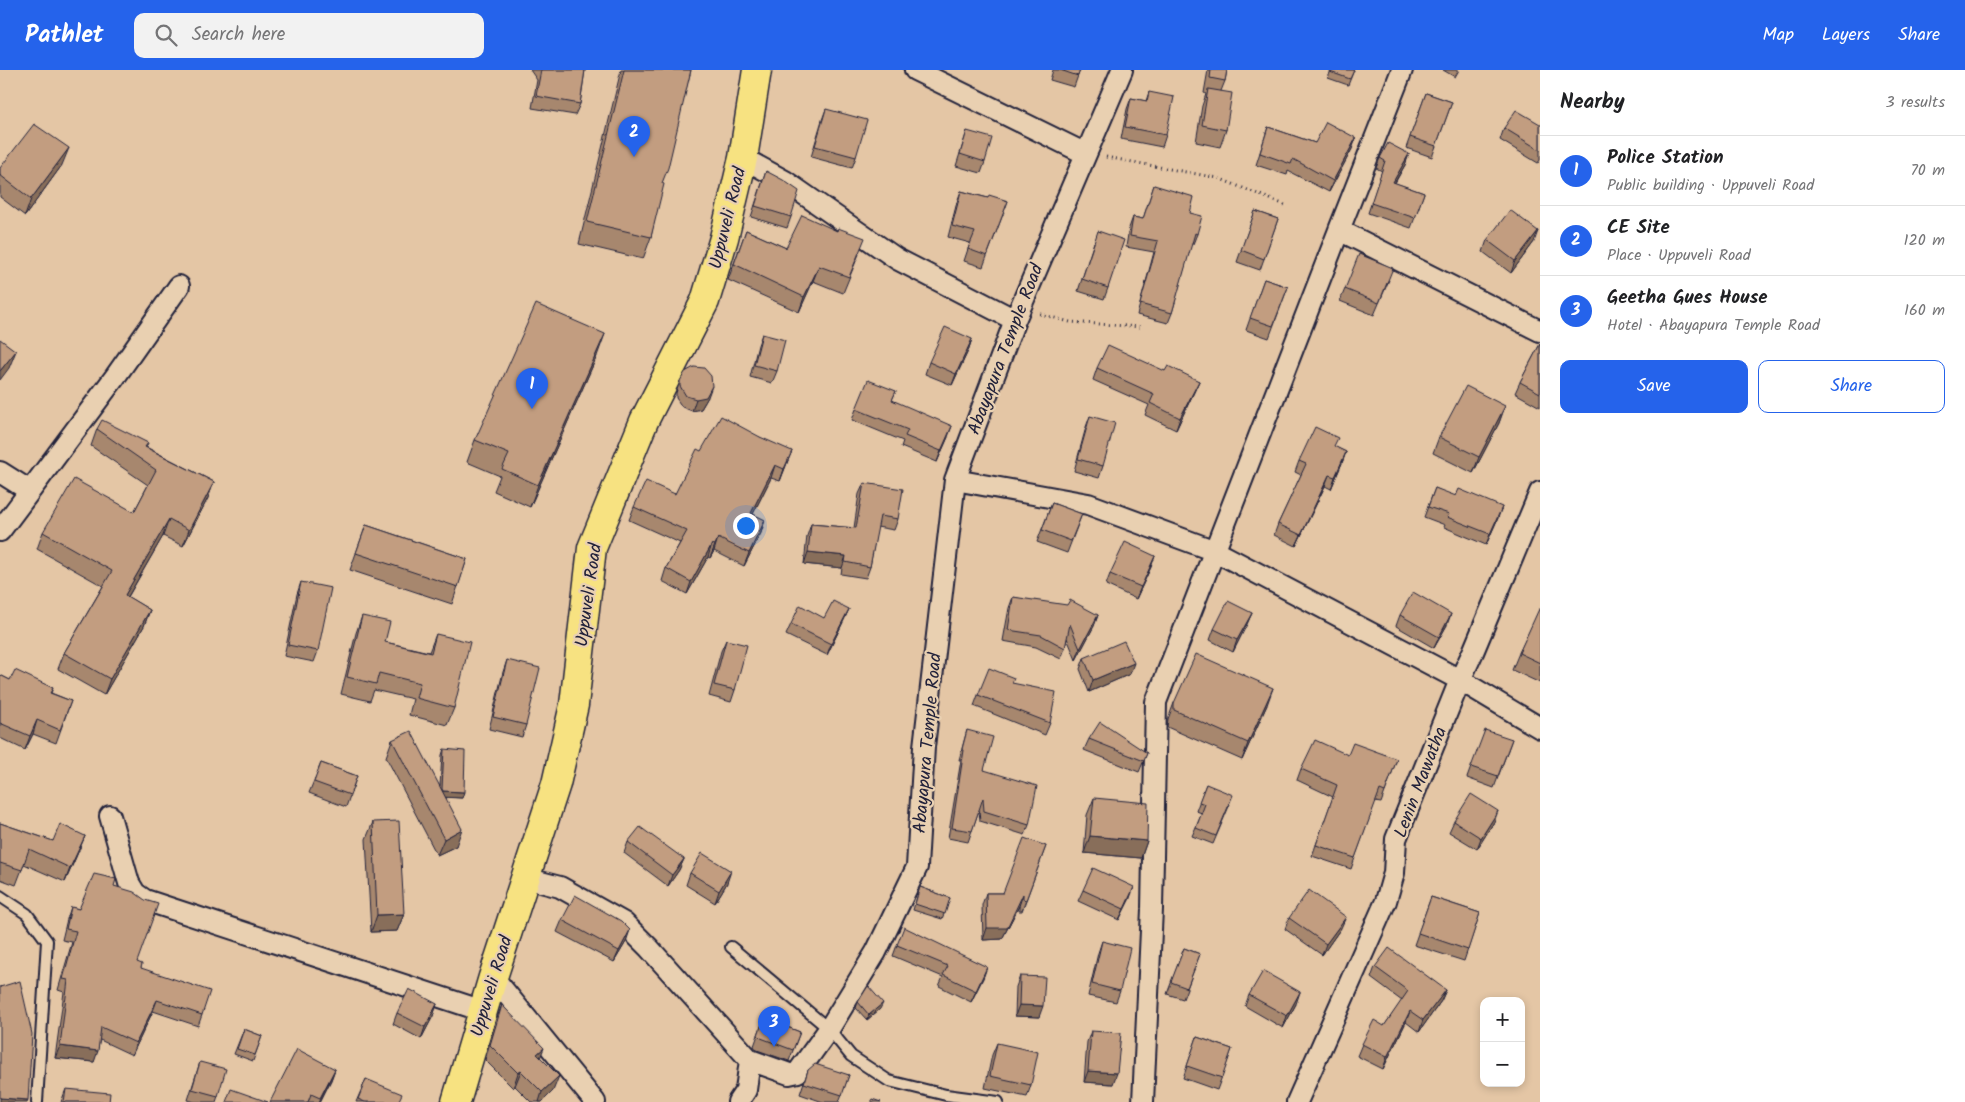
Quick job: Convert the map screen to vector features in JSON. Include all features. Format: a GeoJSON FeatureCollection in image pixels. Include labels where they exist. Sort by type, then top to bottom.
{"type":"FeatureCollection","features":[{"type":"Feature","properties":{"kind":"main road","name":"Uppuveli Road"},"geometry":{"type":"LineString","coordinates":[[456,1102],[493,978],[556,784],[574,705],[592,548],[644,421],[704,301],[724,238],[742,158],[757,70]]}},
{"type":"Feature","properties":{"kind":"street"},"geometry":{"type":"LineString","coordinates":[[915,70],[1086,154]]}},
{"type":"Feature","properties":{"kind":"street","name":"Abayapura Temple Road"},"geometry":{"type":"LineString","coordinates":[[526,878],[560,887],[624,923],[650,948],[750,1060],[789,1074],[798,1072],[829,1028],[876,952],[916,868],[924,746],[955,480],[1018,315],[1122,70]]}},
{"type":"Feature","properties":{"kind":"street"},"geometry":{"type":"LineString","coordinates":[[1143,1102],[1152,909],[1156,702],[1402,70]]}},
{"type":"Feature","properties":{"kind":"street"},"geometry":{"type":"LineString","coordinates":[[742,158],[786,181],[896,259],[1018,315]]}},
{"type":"Feature","properties":{"kind":"street"},"geometry":{"type":"LineString","coordinates":[[1339,230],[1540,331]]}},
{"type":"Feature","properties":{"kind":"street"},"geometry":{"type":"LineString","coordinates":[[0,531],[180,286]]}},
{"type":"Feature","properties":{"kind":"street"},"geometry":{"type":"LineString","coordinates":[[0,472],[30,491]]}},
{"type":"Feature","properties":{"kind":"street"},"geometry":{"type":"LineString","coordinates":[[955,480],[1088,504],[1215,551],[1460,680],[1540,728]]}},
{"type":"Feature","properties":{"kind":"street","name":"Lenin Mawatha"},"geometry":{"type":"LineString","coordinates":[[1297,1102],[1386,901],[1394,873],[1396,839],[1460,680],[1540,492]]}},
{"type":"Feature","properties":{"kind":"street"},"geometry":{"type":"LineString","coordinates":[[110,816],[129,883],[135,893],[145,900],[483,1011]]}},
{"type":"Feature","properties":{"kind":"street"},"geometry":{"type":"LineString","coordinates":[[493,978],[595,1102]]}},
{"type":"Feature","properties":{"kind":"street"},"geometry":{"type":"LineString","coordinates":[[738,1102],[746,1090],[750,1060]]}},
{"type":"Feature","properties":{"kind":"lane"},"geometry":{"type":"LineString","coordinates":[[0,896],[27,914],[47,941],[37,1102]]}},
{"type":"Feature","properties":{"kind":"lane"},"geometry":{"type":"LineString","coordinates":[[731,947],[829,1028],[851,1056],[889,1081],[946,1095],[998,1102]]}},
{"type":"Feature","properties":{"kind":"path"},"geometry":{"type":"LineString","coordinates":[[1086,154],[1218,178],[1285,205]]}},
{"type":"Feature","properties":{"kind":"path"},"geometry":{"type":"LineString","coordinates":[[1018,315],[1070,322],[1141,327]]}},
{"type":"Feature","properties":{"kind":"building"},"geometry":{"type":"Polygon","coordinates":[[[541,70],[585,70],[580,104],[536,96],[541,70]]]}},
{"type":"Feature","properties":{"kind":"building"},"geometry":{"type":"Polygon","coordinates":[[[624,70],[691,70],[668,168],[662,183],[664,184],[651,237],[587,222],[624,70]]]}},
{"type":"Feature","properties":{"kind":"building"},"geometry":{"type":"Polygon","coordinates":[[[1060,70],[1080,70],[1078,76],[1060,70]]]}},
{"type":"Feature","properties":{"kind":"building"},"geometry":{"type":"Polygon","coordinates":[[[1211,70],[1227,70],[1225,81],[1210,78],[1211,70]]]}},
{"type":"Feature","properties":{"kind":"building"},"geometry":{"type":"Polygon","coordinates":[[[1331,70],[1354,70],[1350,79],[1330,72],[1331,70]]]}},
{"type":"Feature","properties":{"kind":"building"},"geometry":{"type":"Polygon","coordinates":[[[1208,89],[1232,93],[1226,130],[1202,125],[1208,89]]]}},
{"type":"Feature","properties":{"kind":"building"},"geometry":{"type":"Polygon","coordinates":[[[1149,92],[1174,97],[1166,135],[1125,127],[1131,98],[1147,101],[1149,92]]]}},
{"type":"Feature","properties":{"kind":"building"},"geometry":{"type":"Polygon","coordinates":[[[1426,93],[1452,102],[1436,146],[1410,137],[1426,93]]]}},
{"type":"Feature","properties":{"kind":"building"},"geometry":{"type":"Polygon","coordinates":[[[826,109],[867,120],[856,157],[815,146],[826,109]]]}},
{"type":"Feature","properties":{"kind":"building"},"geometry":{"type":"Polygon","coordinates":[[[1516,110],[1540,124],[1540,150],[1504,128],[1516,110]]]}},
{"type":"Feature","properties":{"kind":"building"},"geometry":{"type":"Polygon","coordinates":[[[1326,122],[1356,138],[1333,181],[1293,159],[1291,164],[1260,153],[1268,127],[1315,143],[1326,122]]]}},
{"type":"Feature","properties":{"kind":"building"},"geometry":{"type":"Polygon","coordinates":[[[34,124],[69,148],[31,199],[0,175],[0,168],[34,124]]]}},
{"type":"Feature","properties":{"kind":"building"},"geometry":{"type":"Polygon","coordinates":[[[967,131],[992,138],[985,162],[960,154],[967,131]]]}},
{"type":"Feature","properties":{"kind":"building"},"geometry":{"type":"Polygon","coordinates":[[[1388,143],[1409,154],[1393,182],[1424,193],[1415,218],[1371,203],[1385,161],[1380,158],[1388,143]]]}},
{"type":"Feature","properties":{"kind":"building"},"geometry":{"type":"Polygon","coordinates":[[[766,171],[799,191],[791,217],[755,206],[766,171]]]}},
{"type":"Feature","properties":{"kind":"building"},"geometry":{"type":"Polygon","coordinates":[[[1154,185],[1194,197],[1190,213],[1202,216],[1197,234],[1195,233],[1172,313],[1140,304],[1158,241],[1130,236],[1133,217],[1143,219],[1154,185]]]}},
{"type":"Feature","properties":{"kind":"building"},"geometry":{"type":"Polygon","coordinates":[[[961,191],[988,198],[989,195],[1008,201],[987,256],[968,249],[975,232],[952,226],[961,191]]]}},
{"type":"Feature","properties":{"kind":"building"},"geometry":{"type":"Polygon","coordinates":[[[1510,210],[1538,231],[1515,261],[1487,240],[1510,210]]]}},
{"type":"Feature","properties":{"kind":"building"},"geometry":{"type":"Polygon","coordinates":[[[1255,211],[1278,219],[1264,259],[1241,250],[1255,211]]]}},
{"type":"Feature","properties":{"kind":"building"},"geometry":{"type":"Polygon","coordinates":[[[802,215],[837,231],[838,228],[865,238],[849,277],[819,266],[804,297],[734,264],[746,230],[786,248],[802,215]]]}},
{"type":"Feature","properties":{"kind":"building"},"geometry":{"type":"Polygon","coordinates":[[[1098,231],[1124,240],[1108,288],[1082,279],[1098,231]]]}},
{"type":"Feature","properties":{"kind":"building"},"geometry":{"type":"Polygon","coordinates":[[[1359,254],[1393,268],[1379,303],[1345,289],[1359,254]]]}},
{"type":"Feature","properties":{"kind":"building"},"geometry":{"type":"Polygon","coordinates":[[[1264,279],[1288,287],[1273,326],[1250,318],[1264,279]]]}},
{"type":"Feature","properties":{"kind":"building"},"geometry":{"type":"Polygon","coordinates":[[[536,304],[605,334],[538,485],[502,469],[509,454],[475,440],[536,304]]]}},
{"type":"Feature","properties":{"kind":"building"},"geometry":{"type":"Polygon","coordinates":[[[945,327],[972,339],[956,374],[929,362],[945,327]]]}},
{"type":"Feature","properties":{"kind":"building"},"geometry":{"type":"Polygon","coordinates":[[[762,334],[785,340],[777,371],[754,365],[762,334]]]}},
{"type":"Feature","properties":{"kind":"building"},"geometry":{"type":"Polygon","coordinates":[[[0,339],[16,351],[0,371],[0,339]]]}},
{"type":"Feature","properties":{"kind":"building"},"geometry":{"type":"Polygon","coordinates":[[[1540,344],[1540,393],[1520,382],[1540,344]]]}},
{"type":"Feature","properties":{"kind":"building"},"geometry":{"type":"Polygon","coordinates":[[[1108,345],[1165,371],[1168,366],[1199,381],[1180,418],[1150,403],[1154,394],[1097,368],[1108,345]]]}},
{"type":"Feature","properties":{"kind":"building"},"geometry":{"type":"Polygon","coordinates":[[[694,367],[704,368],[711,376],[712,386],[706,397],[696,399],[686,396],[680,386],[680,381],[685,372],[694,367]]]}},
{"type":"Feature","properties":{"kind":"building"},"geometry":{"type":"Polygon","coordinates":[[[868,380],[896,391],[892,400],[952,426],[941,451],[905,436],[908,430],[856,409],[868,380]]]}},
{"type":"Feature","properties":{"kind":"building"},"geometry":{"type":"Polygon","coordinates":[[[1466,386],[1505,406],[1479,457],[1439,437],[1466,386]]]}},
{"type":"Feature","properties":{"kind":"building"},"geometry":{"type":"Polygon","coordinates":[[[721,416],[760,437],[792,451],[784,469],[775,465],[751,513],[765,520],[749,553],[718,538],[715,545],[712,544],[691,582],[666,568],[687,531],[634,507],[646,481],[675,494],[697,449],[701,451],[721,416]]]}},
{"type":"Feature","properties":{"kind":"building"},"geometry":{"type":"Polygon","coordinates":[[[1090,416],[1115,423],[1103,466],[1078,459],[1090,416]]]}},
{"type":"Feature","properties":{"kind":"building"},"geometry":{"type":"Polygon","coordinates":[[[102,420],[148,443],[145,447],[214,482],[189,530],[169,519],[125,595],[150,610],[110,679],[64,653],[112,571],[43,532],[74,479],[134,512],[156,470],[97,429],[102,420]]]}},
{"type":"Feature","properties":{"kind":"building"},"geometry":{"type":"Polygon","coordinates":[[[1315,427],[1338,438],[1334,446],[1346,452],[1335,477],[1329,475],[1301,535],[1278,524],[1306,464],[1299,461],[1315,427]]]}},
{"type":"Feature","properties":{"kind":"building"},"geometry":{"type":"Polygon","coordinates":[[[864,483],[903,489],[898,519],[880,516],[870,567],[845,562],[846,556],[808,552],[811,524],[856,528],[864,483]]]}},
{"type":"Feature","properties":{"kind":"building"},"geometry":{"type":"Polygon","coordinates":[[[1435,488],[1456,496],[1459,489],[1502,507],[1490,534],[1447,517],[1449,514],[1428,507],[1435,488]]]}},
{"type":"Feature","properties":{"kind":"building"},"geometry":{"type":"Polygon","coordinates":[[[1052,503],[1082,514],[1071,541],[1042,530],[1052,503]]]}},
{"type":"Feature","properties":{"kind":"building"},"geometry":{"type":"Polygon","coordinates":[[[366,525],[467,559],[458,587],[356,553],[366,525]]]}},
{"type":"Feature","properties":{"kind":"building"},"geometry":{"type":"Polygon","coordinates":[[[1125,542],[1155,556],[1141,587],[1110,574],[1125,542]]]}},
{"type":"Feature","properties":{"kind":"building"},"geometry":{"type":"Polygon","coordinates":[[[301,582],[331,588],[318,651],[288,645],[301,582]]]}},
{"type":"Feature","properties":{"kind":"building"},"geometry":{"type":"Polygon","coordinates":[[[1413,592],[1451,614],[1439,637],[1400,615],[1413,592]]]}},
{"type":"Feature","properties":{"kind":"building"},"geometry":{"type":"Polygon","coordinates":[[[1013,597],[1067,605],[1070,600],[1098,615],[1080,649],[1070,624],[1065,648],[1041,635],[1008,630],[1013,597]]]}},
{"type":"Feature","properties":{"kind":"building"},"geometry":{"type":"Polygon","coordinates":[[[833,601],[849,609],[831,644],[791,624],[800,605],[824,618],[833,601]]]}},
{"type":"Feature","properties":{"kind":"building"},"geometry":{"type":"Polygon","coordinates":[[[1228,601],[1252,613],[1237,640],[1214,629],[1228,601]]]}},
{"type":"Feature","properties":{"kind":"building"},"geometry":{"type":"Polygon","coordinates":[[[1540,609],[1540,663],[1519,653],[1540,609]]]}},
{"type":"Feature","properties":{"kind":"building"},"geometry":{"type":"Polygon","coordinates":[[[362,616],[390,622],[385,642],[431,653],[436,634],[470,642],[454,708],[416,698],[420,683],[379,673],[376,684],[347,677],[362,616]]]}},
{"type":"Feature","properties":{"kind":"building"},"geometry":{"type":"Polygon","coordinates":[[[726,640],[747,645],[735,690],[714,685],[726,640]]]}},
{"type":"Feature","properties":{"kind":"building"},"geometry":{"type":"Polygon","coordinates":[[[1124,641],[1134,663],[1093,680],[1084,658],[1124,641]]]}},
{"type":"Feature","properties":{"kind":"building"},"geometry":{"type":"Polygon","coordinates":[[[1196,654],[1273,688],[1248,743],[1174,710],[1174,703],[1196,654]]]}},
{"type":"Feature","properties":{"kind":"building"},"geometry":{"type":"Polygon","coordinates":[[[507,660],[540,668],[526,725],[493,717],[507,660]]]}},
{"type":"Feature","properties":{"kind":"building"},"geometry":{"type":"Polygon","coordinates":[[[989,668],[1014,678],[1012,683],[1056,692],[1050,723],[978,695],[989,668]]]}},
{"type":"Feature","properties":{"kind":"building"},"geometry":{"type":"Polygon","coordinates":[[[15,670],[53,688],[50,693],[71,701],[60,730],[37,720],[30,736],[0,723],[0,675],[10,680],[15,670]]]}},
{"type":"Feature","properties":{"kind":"building"},"geometry":{"type":"Polygon","coordinates":[[[1100,722],[1147,753],[1144,761],[1089,739],[1100,722]]]}},
{"type":"Feature","properties":{"kind":"building"},"geometry":{"type":"Polygon","coordinates":[[[967,730],[993,737],[984,770],[1037,786],[1029,825],[984,811],[983,798],[972,831],[952,828],[964,750],[962,749],[967,730]]]}},
{"type":"Feature","properties":{"kind":"building"},"geometry":{"type":"Polygon","coordinates":[[[1485,730],[1512,739],[1498,776],[1471,767],[1485,730]]]}},
{"type":"Feature","properties":{"kind":"building"},"geometry":{"type":"Polygon","coordinates":[[[411,731],[462,829],[444,839],[392,740],[411,731]]]}},
{"type":"Feature","properties":{"kind":"building"},"geometry":{"type":"Polygon","coordinates":[[[1315,740],[1348,755],[1353,743],[1397,759],[1385,792],[1380,790],[1355,858],[1316,845],[1337,785],[1301,769],[1315,740]]]}},
{"type":"Feature","properties":{"kind":"building"},"geometry":{"type":"Polygon","coordinates":[[[444,749],[465,751],[464,792],[443,791],[442,789],[444,749]]]}},
{"type":"Feature","properties":{"kind":"building"},"geometry":{"type":"Polygon","coordinates":[[[321,763],[357,776],[350,795],[314,782],[321,763]]]}},
{"type":"Feature","properties":{"kind":"building"},"geometry":{"type":"Polygon","coordinates":[[[1206,784],[1233,795],[1216,836],[1196,828],[1205,804],[1199,802],[1206,784]]]}},
{"type":"Feature","properties":{"kind":"building"},"geometry":{"type":"Polygon","coordinates":[[[1471,794],[1498,811],[1481,838],[1454,821],[1471,794]]]}},
{"type":"Feature","properties":{"kind":"building"},"geometry":{"type":"Polygon","coordinates":[[[1094,798],[1148,803],[1147,841],[1090,836],[1094,798]]]}},
{"type":"Feature","properties":{"kind":"building"},"geometry":{"type":"Polygon","coordinates":[[[399,821],[404,914],[377,915],[373,822],[399,821]]]}},
{"type":"Feature","properties":{"kind":"building"},"geometry":{"type":"Polygon","coordinates":[[[0,823],[53,841],[60,824],[85,836],[70,868],[29,849],[22,870],[0,863],[0,823]]]}},
{"type":"Feature","properties":{"kind":"building"},"geometry":{"type":"Polygon","coordinates":[[[640,827],[684,859],[672,875],[628,842],[640,827]]]}},
{"type":"Feature","properties":{"kind":"building"},"geometry":{"type":"Polygon","coordinates":[[[1024,838],[1046,846],[1026,900],[1023,899],[1023,894],[1007,928],[987,928],[986,893],[1003,893],[1024,838]]]}},
{"type":"Feature","properties":{"kind":"building"},"geometry":{"type":"Polygon","coordinates":[[[702,853],[731,871],[719,891],[690,873],[702,853]]]}},
{"type":"Feature","properties":{"kind":"building"},"geometry":{"type":"Polygon","coordinates":[[[1093,868],[1134,887],[1124,909],[1083,890],[1093,868]]]}},
{"type":"Feature","properties":{"kind":"building"},"geometry":{"type":"Polygon","coordinates":[[[94,874],[116,879],[114,886],[134,892],[145,900],[158,904],[137,962],[142,964],[141,968],[210,991],[202,1015],[157,1000],[136,1043],[101,1027],[98,1051],[60,1046],[68,980],[63,979],[76,931],[66,929],[71,907],[79,909],[94,874]]]}},
{"type":"Feature","properties":{"kind":"building"},"geometry":{"type":"Polygon","coordinates":[[[920,887],[950,898],[945,914],[915,904],[920,887]]]}},
{"type":"Feature","properties":{"kind":"building"},"geometry":{"type":"Polygon","coordinates":[[[1309,890],[1346,917],[1326,944],[1289,918],[1309,890]]]}},
{"type":"Feature","properties":{"kind":"building"},"geometry":{"type":"Polygon","coordinates":[[[575,895],[621,921],[630,930],[619,951],[562,920],[575,895]]]}},
{"type":"Feature","properties":{"kind":"building"},"geometry":{"type":"Polygon","coordinates":[[[1431,897],[1480,913],[1468,950],[1418,933],[1431,897]]]}},
{"type":"Feature","properties":{"kind":"building"},"geometry":{"type":"Polygon","coordinates":[[[904,927],[987,967],[976,991],[943,975],[948,966],[897,945],[904,927]]]}},
{"type":"Feature","properties":{"kind":"building"},"geometry":{"type":"Polygon","coordinates":[[[1102,941],[1130,948],[1120,991],[1092,984],[1102,941]]]}},
{"type":"Feature","properties":{"kind":"building"},"geometry":{"type":"Polygon","coordinates":[[[1184,948],[1200,954],[1187,988],[1171,982],[1184,948]]]}},
{"type":"Feature","properties":{"kind":"building"},"geometry":{"type":"Polygon","coordinates":[[[1389,948],[1446,990],[1423,1020],[1410,1011],[1387,1057],[1362,1044],[1374,1020],[1384,1026],[1408,991],[1375,967],[1389,948]]]}},
{"type":"Feature","properties":{"kind":"building"},"geometry":{"type":"Polygon","coordinates":[[[1263,971],[1300,992],[1287,1016],[1249,995],[1263,971]]]}},
{"type":"Feature","properties":{"kind":"building"},"geometry":{"type":"Polygon","coordinates":[[[1020,976],[1045,977],[1043,1006],[1019,1005],[1020,976]]]}},
{"type":"Feature","properties":{"kind":"building"},"geometry":{"type":"Polygon","coordinates":[[[20,981],[32,1034],[28,1100],[0,1098],[0,987],[20,981]]]}},
{"type":"Feature","properties":{"kind":"building"},"geometry":{"type":"Polygon","coordinates":[[[868,986],[883,1003],[869,1015],[858,1002],[868,986]]]}},
{"type":"Feature","properties":{"kind":"building"},"geometry":{"type":"Polygon","coordinates":[[[409,989],[437,1004],[425,1027],[397,1013],[409,989]]]}},
{"type":"Feature","properties":{"kind":"building"},"geometry":{"type":"Polygon","coordinates":[[[502,1005],[544,1048],[537,1054],[559,1076],[542,1092],[521,1071],[518,1073],[490,1045],[502,1005]]]}},
{"type":"Feature","properties":{"kind":"building"},"geometry":{"type":"Polygon","coordinates":[[[764,1018],[800,1032],[793,1050],[761,1038],[758,1035],[764,1018]]]}},
{"type":"Feature","properties":{"kind":"building"},"geometry":{"type":"Polygon","coordinates":[[[244,1029],[262,1036],[255,1055],[237,1049],[244,1029]]]}},
{"type":"Feature","properties":{"kind":"building"},"geometry":{"type":"Polygon","coordinates":[[[1091,1031],[1121,1033],[1117,1073],[1088,1071],[1091,1031]]]}},
{"type":"Feature","properties":{"kind":"building"},"geometry":{"type":"Polygon","coordinates":[[[1197,1037],[1232,1049],[1222,1078],[1187,1066],[1197,1037]]]}},
{"type":"Feature","properties":{"kind":"building"},"geometry":{"type":"Polygon","coordinates":[[[997,1043],[1038,1052],[1031,1085],[990,1076],[997,1043]]]}},
{"type":"Feature","properties":{"kind":"building"},"geometry":{"type":"Polygon","coordinates":[[[297,1049],[335,1069],[320,1098],[311,1094],[308,1102],[270,1102],[297,1049]]]}},
{"type":"Feature","properties":{"kind":"building"},"geometry":{"type":"Polygon","coordinates":[[[200,1062],[226,1069],[218,1096],[192,1089],[200,1062]]]}},
{"type":"Feature","properties":{"kind":"building"},"geometry":{"type":"Polygon","coordinates":[[[815,1064],[849,1075],[842,1095],[804,1083],[808,1070],[815,1064]]]}},
{"type":"Feature","properties":{"kind":"building"},"geometry":{"type":"Polygon","coordinates":[[[366,1079],[402,1094],[398,1102],[365,1102],[358,1099],[366,1079]]]}},
{"type":"Feature","properties":{"kind":"building"},"geometry":{"type":"Polygon","coordinates":[[[66,1089],[110,1093],[109,1102],[64,1102],[66,1089]]]}},
{"type":"Feature","properties":{"kind":"building"},"geometry":{"type":"Polygon","coordinates":[[[231,1089],[268,1102],[226,1102],[231,1089]]]}},
{"type":"Feature","properties":{"kind":"place","name":"CE Site"},"geometry":{"type":"Point","coordinates":[634,157]}},
{"type":"Feature","properties":{"kind":"place","name":"Police Station"},"geometry":{"type":"Point","coordinates":[532,409]}},
{"type":"Feature","properties":{"kind":"place","name":"Geetha Gues House"},"geometry":{"type":"Point","coordinates":[774,1047]}}]}
